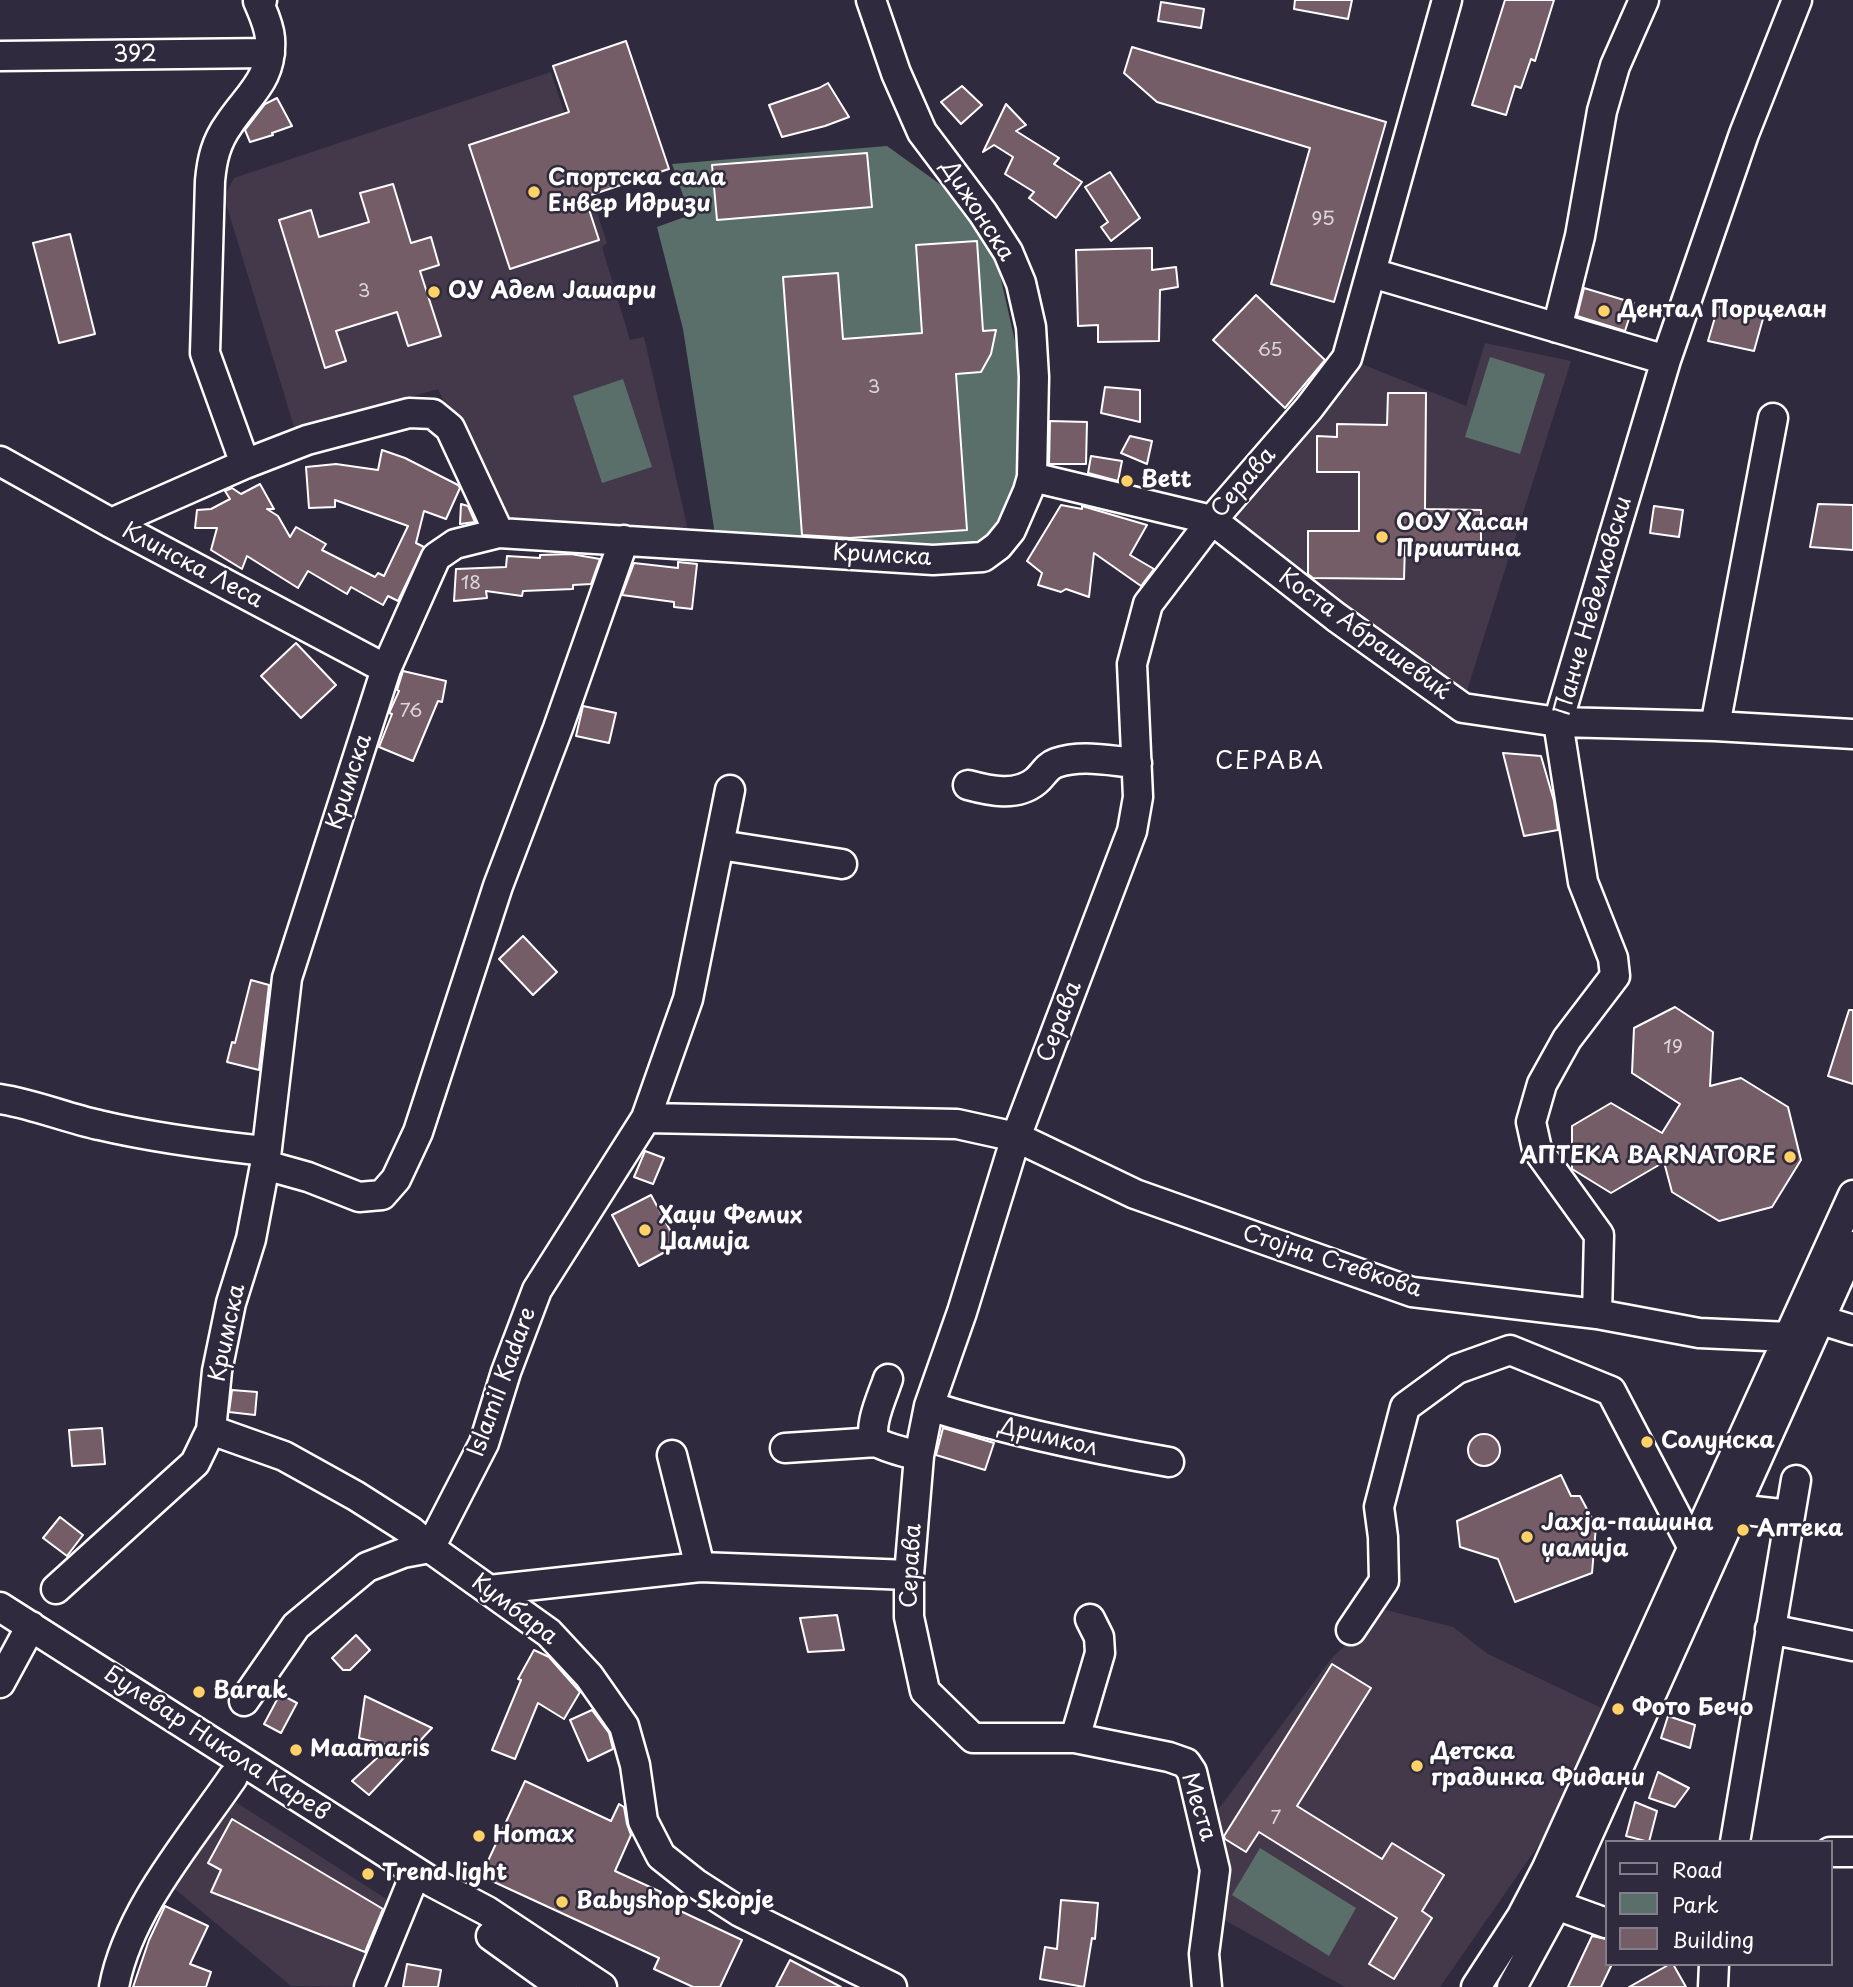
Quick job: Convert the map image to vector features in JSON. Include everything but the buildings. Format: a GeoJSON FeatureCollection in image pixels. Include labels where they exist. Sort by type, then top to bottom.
{"type":"FeatureCollection","features":[{"type":"Feature","properties":{"kind":"street"},"geometry":{"type":"LineString","coordinates":[[245,464],[205,354],[210,181],[212,158],[219,141],[265,75],[270,53],[270,36],[259,0]]}},
{"type":"Feature","properties":{"kind":"street","name":"Дижонска"},"geometry":{"type":"LineString","coordinates":[[871,0],[881,33],[922,132],[983,213],[1008,252],[1021,283],[1031,327],[1034,377],[1032,477]]}},
{"type":"Feature","properties":{"kind":"street","name":"Серава"},"geometry":{"type":"LineString","coordinates":[[1063,1737],[973,1738],[925,1691],[909,1617],[909,1575],[919,1456],[929,1406],[962,1312],[1016,1137],[1132,831],[1138,797],[1132,664],[1148,604],[1212,520],[1309,408],[1347,358],[1447,0]]}},
{"type":"Feature","properties":{"kind":"street"},"geometry":{"type":"LineString","coordinates":[[1557,328],[1580,236],[1602,111],[1615,66],[1644,0]]}},
{"type":"Feature","properties":{"kind":"street","name":"Панче Неделковски"},"geometry":{"type":"LineString","coordinates":[[1597,1314],[1599,1235],[1537,1149],[1531,1122],[1542,1084],[1567,1039],[1615,976],[1613,958],[1583,882],[1558,722],[1666,360],[1744,134],[1797,0]]}},
{"type":"Feature","properties":{"kind":"street","name":"392"},"geometry":{"type":"LineString","coordinates":[[0,56],[270,53]]}},
{"type":"Feature","properties":{"kind":"street"},"geometry":{"type":"LineString","coordinates":[[1371,273],[1666,360]]}},
{"type":"Feature","properties":{"kind":"street"},"geometry":{"type":"LineString","coordinates":[[111,523],[307,440],[409,413],[433,414],[450,428],[499,533]]}},
{"type":"Feature","properties":{"kind":"street"},"geometry":{"type":"LineString","coordinates":[[1715,726],[1773,418]]}},
{"type":"Feature","properties":{"kind":"street","name":"Клинска Леса"},"geometry":{"type":"LineString","coordinates":[[0,461],[111,523],[386,668]]}},
{"type":"Feature","properties":{"kind":"street","name":"Коста Абрашевиќ"},"geometry":{"type":"LineString","coordinates":[[1032,477],[1212,520],[1336,617],[1463,708],[1558,722],[1715,726],[1853,734]]}},
{"type":"Feature","properties":{"kind":"street","name":"Кримска"},"geometry":{"type":"LineString","coordinates":[[56,1589],[195,1463],[211,1430],[222,1344],[231,1303],[251,1239],[265,1158],[287,978],[386,668],[436,557],[455,544],[499,533],[933,560],[982,557],[998,546],[1011,530],[1032,477]]}},
{"type":"Feature","properties":{"kind":"street"},"geometry":{"type":"LineString","coordinates":[[0,1099],[16,1101],[97,1125],[265,1158],[359,1198],[382,1195],[396,1179],[418,1132],[498,886],[558,728],[624,540]]}},
{"type":"Feature","properties":{"kind":"street"},"geometry":{"type":"LineString","coordinates":[[968,785],[991,791],[1014,791],[1035,783],[1052,764],[1077,758],[1137,764]]}},
{"type":"Feature","properties":{"kind":"street","name":"Islamil Kadare"},"geometry":{"type":"LineString","coordinates":[[430,1548],[484,1443],[506,1372],[537,1290],[646,1118],[688,999],[730,790]]}},
{"type":"Feature","properties":{"kind":"street"},"geometry":{"type":"LineString","coordinates":[[720,845],[842,864]]}},
{"type":"Feature","properties":{"kind":"street","name":"Стојна Стевкова"},"geometry":{"type":"LineString","coordinates":[[646,1118],[957,1124],[1016,1137],[1135,1194],[1412,1292],[1597,1314],[1699,1333],[1789,1337]]}},
{"type":"Feature","properties":{"kind":"street"},"geometry":{"type":"LineString","coordinates":[[1512,1987],[1539,1911],[1693,1548],[1853,1195]]}},
{"type":"Feature","properties":{"kind":"street"},"geometry":{"type":"LineString","coordinates":[[1476,1987],[1539,1911],[1736,1509],[1853,1246]]}},
{"type":"Feature","properties":{"kind":"street"},"geometry":{"type":"LineString","coordinates":[[1821,1320],[1853,1330]]}},
{"type":"Feature","properties":{"kind":"street"},"geometry":{"type":"LineString","coordinates":[[1351,1630],[1384,1581],[1379,1507],[1405,1407],[1457,1370],[1510,1350],[1611,1391],[1693,1548]]}},
{"type":"Feature","properties":{"kind":"street"},"geometry":{"type":"LineString","coordinates":[[877,1442],[872,1426],[888,1379]]}},
{"type":"Feature","properties":{"kind":"street","name":"Дримкол"},"geometry":{"type":"LineString","coordinates":[[929,1406],[976,1421],[1096,1450],[1169,1462]]}},
{"type":"Feature","properties":{"kind":"street","name":"Кумбара"},"geometry":{"type":"LineString","coordinates":[[211,1430],[284,1456],[356,1496],[411,1531],[430,1548],[549,1633],[589,1676],[624,1726],[635,1765],[643,1821],[661,1856],[695,1883],[740,1912],[892,1987]]}},
{"type":"Feature","properties":{"kind":"street"},"geometry":{"type":"LineString","coordinates":[[785,1448],[877,1442],[919,1456]]}},
{"type":"Feature","properties":{"kind":"street"},"geometry":{"type":"LineString","coordinates":[[671,1455],[701,1567]]}},
{"type":"Feature","properties":{"kind":"street"},"geometry":{"type":"LineString","coordinates":[[1735,1840],[1796,1480]]}},
{"type":"Feature","properties":{"kind":"street"},"geometry":{"type":"LineString","coordinates":[[1736,1509],[1790,1515]]}},
{"type":"Feature","properties":{"kind":"street"},"geometry":{"type":"LineString","coordinates":[[244,1701],[296,1626],[367,1567],[403,1553],[430,1548]]}},
{"type":"Feature","properties":{"kind":"street"},"geometry":{"type":"LineString","coordinates":[[489,1590],[701,1567],[909,1575]]}},
{"type":"Feature","properties":{"kind":"street","name":"Булевар Никола Карев"},"geometry":{"type":"LineString","coordinates":[[0,1607],[424,1877],[487,1911],[589,1984]]}},
{"type":"Feature","properties":{"kind":"street"},"geometry":{"type":"LineString","coordinates":[[1063,1737],[1100,1653],[1099,1637],[1090,1619]]}},
{"type":"Feature","properties":{"kind":"street"},"geometry":{"type":"LineString","coordinates":[[0,1682],[31,1626]]}},
{"type":"Feature","properties":{"kind":"street"},"geometry":{"type":"LineString","coordinates":[[1770,1629],[1853,1647]]}},
{"type":"Feature","properties":{"kind":"street","name":"Места"},"geometry":{"type":"LineString","coordinates":[[1063,1737],[1169,1757],[1186,1763],[1192,1772],[1215,1870],[1204,1954],[1207,1987]]}},
{"type":"Feature","properties":{"kind":"street"},"geometry":{"type":"LineString","coordinates":[[114,1987],[125,1944],[158,1886],[233,1777]]}},
{"type":"Feature","properties":{"kind":"street"},"geometry":{"type":"LineString","coordinates":[[1832,1852],[1853,1852]]}},
{"type":"Feature","properties":{"kind":"street"},"geometry":{"type":"LineString","coordinates":[[369,1987],[424,1877]]}},
{"type":"Feature","properties":{"kind":"street"},"geometry":{"type":"LineString","coordinates":[[1539,1911],[1604,1923]]}},
{"type":"Feature","properties":{"kind":"shaded area","name":"ОУ Адем Јашари"},"geometry":{"type":"Polygon","coordinates":[[[551,72],[607,243],[602,247],[630,340],[644,337],[688,530],[501,522],[438,389],[295,430],[224,197],[234,178],[551,72]]]}},
{"type":"Feature","properties":{"kind":"shaded area","name":"ООУ Хасан Приштина"},"geometry":{"type":"Polygon","coordinates":[[[1485,343],[1571,361],[1463,703],[1230,521],[1347,358],[1466,406],[1485,343]]]}},
{"type":"Feature","properties":{"kind":"shaded area","name":"Детска градинка Фидани"},"geometry":{"type":"Polygon","coordinates":[[[1382,1609],[1453,1627],[1488,1654],[1612,1713],[1547,1833],[1440,1987],[1345,1987],[1219,1917],[1211,1819],[1331,1659],[1382,1609]]]}},
{"type":"Feature","properties":{"kind":"shaded area"},"geometry":{"type":"Polygon","coordinates":[[[217,1790],[416,1918],[374,1987],[291,1986],[157,1874],[217,1790]]]}},
{"type":"Feature","properties":{"kind":"green space"},"geometry":{"type":"Polygon","coordinates":[[[887,146],[944,187],[996,257],[1016,346],[1022,404],[1020,486],[984,541],[933,552],[716,541],[683,329],[657,227],[690,215],[672,164],[887,146]]]}},
{"type":"Feature","properties":{"kind":"green space"},"geometry":{"type":"Polygon","coordinates":[[[1490,357],[1545,374],[1520,454],[1465,437],[1490,357]]]}},
{"type":"Feature","properties":{"kind":"green space"},"geometry":{"type":"Polygon","coordinates":[[[623,379],[652,467],[602,483],[573,396],[623,379]]]}},
{"type":"Feature","properties":{"kind":"green space"},"geometry":{"type":"Polygon","coordinates":[[[1260,1848],[1356,1908],[1329,1956],[1232,1895],[1260,1848]]]}},
{"type":"Feature","properties":{"kind":"place","name":"Спортска сала Енвер Идризи"},"geometry":{"type":"Point","coordinates":[534,192]}},
{"type":"Feature","properties":{"kind":"place","name":"ОУ Адем Јашари"},"geometry":{"type":"Point","coordinates":[434,292]}},
{"type":"Feature","properties":{"kind":"place","name":"Дентал Порцелан"},"geometry":{"type":"Point","coordinates":[1604,311]}},
{"type":"Feature","properties":{"kind":"place","name":"Bett"},"geometry":{"type":"Point","coordinates":[1127,481]}},
{"type":"Feature","properties":{"kind":"place","name":"ООУ Хасан Приштина"},"geometry":{"type":"Point","coordinates":[1382,537]}},
{"type":"Feature","properties":{"kind":"place","name":"АПТЕКА BARNATORE"},"geometry":{"type":"Point","coordinates":[1790,1157]}},
{"type":"Feature","properties":{"kind":"place","name":"Хаџи Фемих Џамија"},"geometry":{"type":"Point","coordinates":[645,1230]}},
{"type":"Feature","properties":{"kind":"place","name":"Солунска"},"geometry":{"type":"Point","coordinates":[1647,1442]}},
{"type":"Feature","properties":{"kind":"place","name":"Аптека"},"geometry":{"type":"Point","coordinates":[1743,1530]}},
{"type":"Feature","properties":{"kind":"place","name":"Јахја-пашина џамија"},"geometry":{"type":"Point","coordinates":[1527,1537]}},
{"type":"Feature","properties":{"kind":"place","name":"Barak"},"geometry":{"type":"Point","coordinates":[199,1692]}},
{"type":"Feature","properties":{"kind":"place","name":"Фото Бечо"},"geometry":{"type":"Point","coordinates":[1618,1709]}},
{"type":"Feature","properties":{"kind":"place","name":"Maamaris"},"geometry":{"type":"Point","coordinates":[296,1750]}},
{"type":"Feature","properties":{"kind":"place","name":"Детска градинка Фидани"},"geometry":{"type":"Point","coordinates":[1417,1766]}},
{"type":"Feature","properties":{"kind":"place","name":"Homax"},"geometry":{"type":"Point","coordinates":[479,1836]}},
{"type":"Feature","properties":{"kind":"place","name":"Trend light"},"geometry":{"type":"Point","coordinates":[368,1874]}},
{"type":"Feature","properties":{"kind":"place","name":"Babyshop Skopje"},"geometry":{"type":"Point","coordinates":[562,1902]}},
{"type":"Feature","properties":{"kind":"district","name":"СЕРАВА"},"geometry":{"type":"Point","coordinates":[1270,762]}}]}
